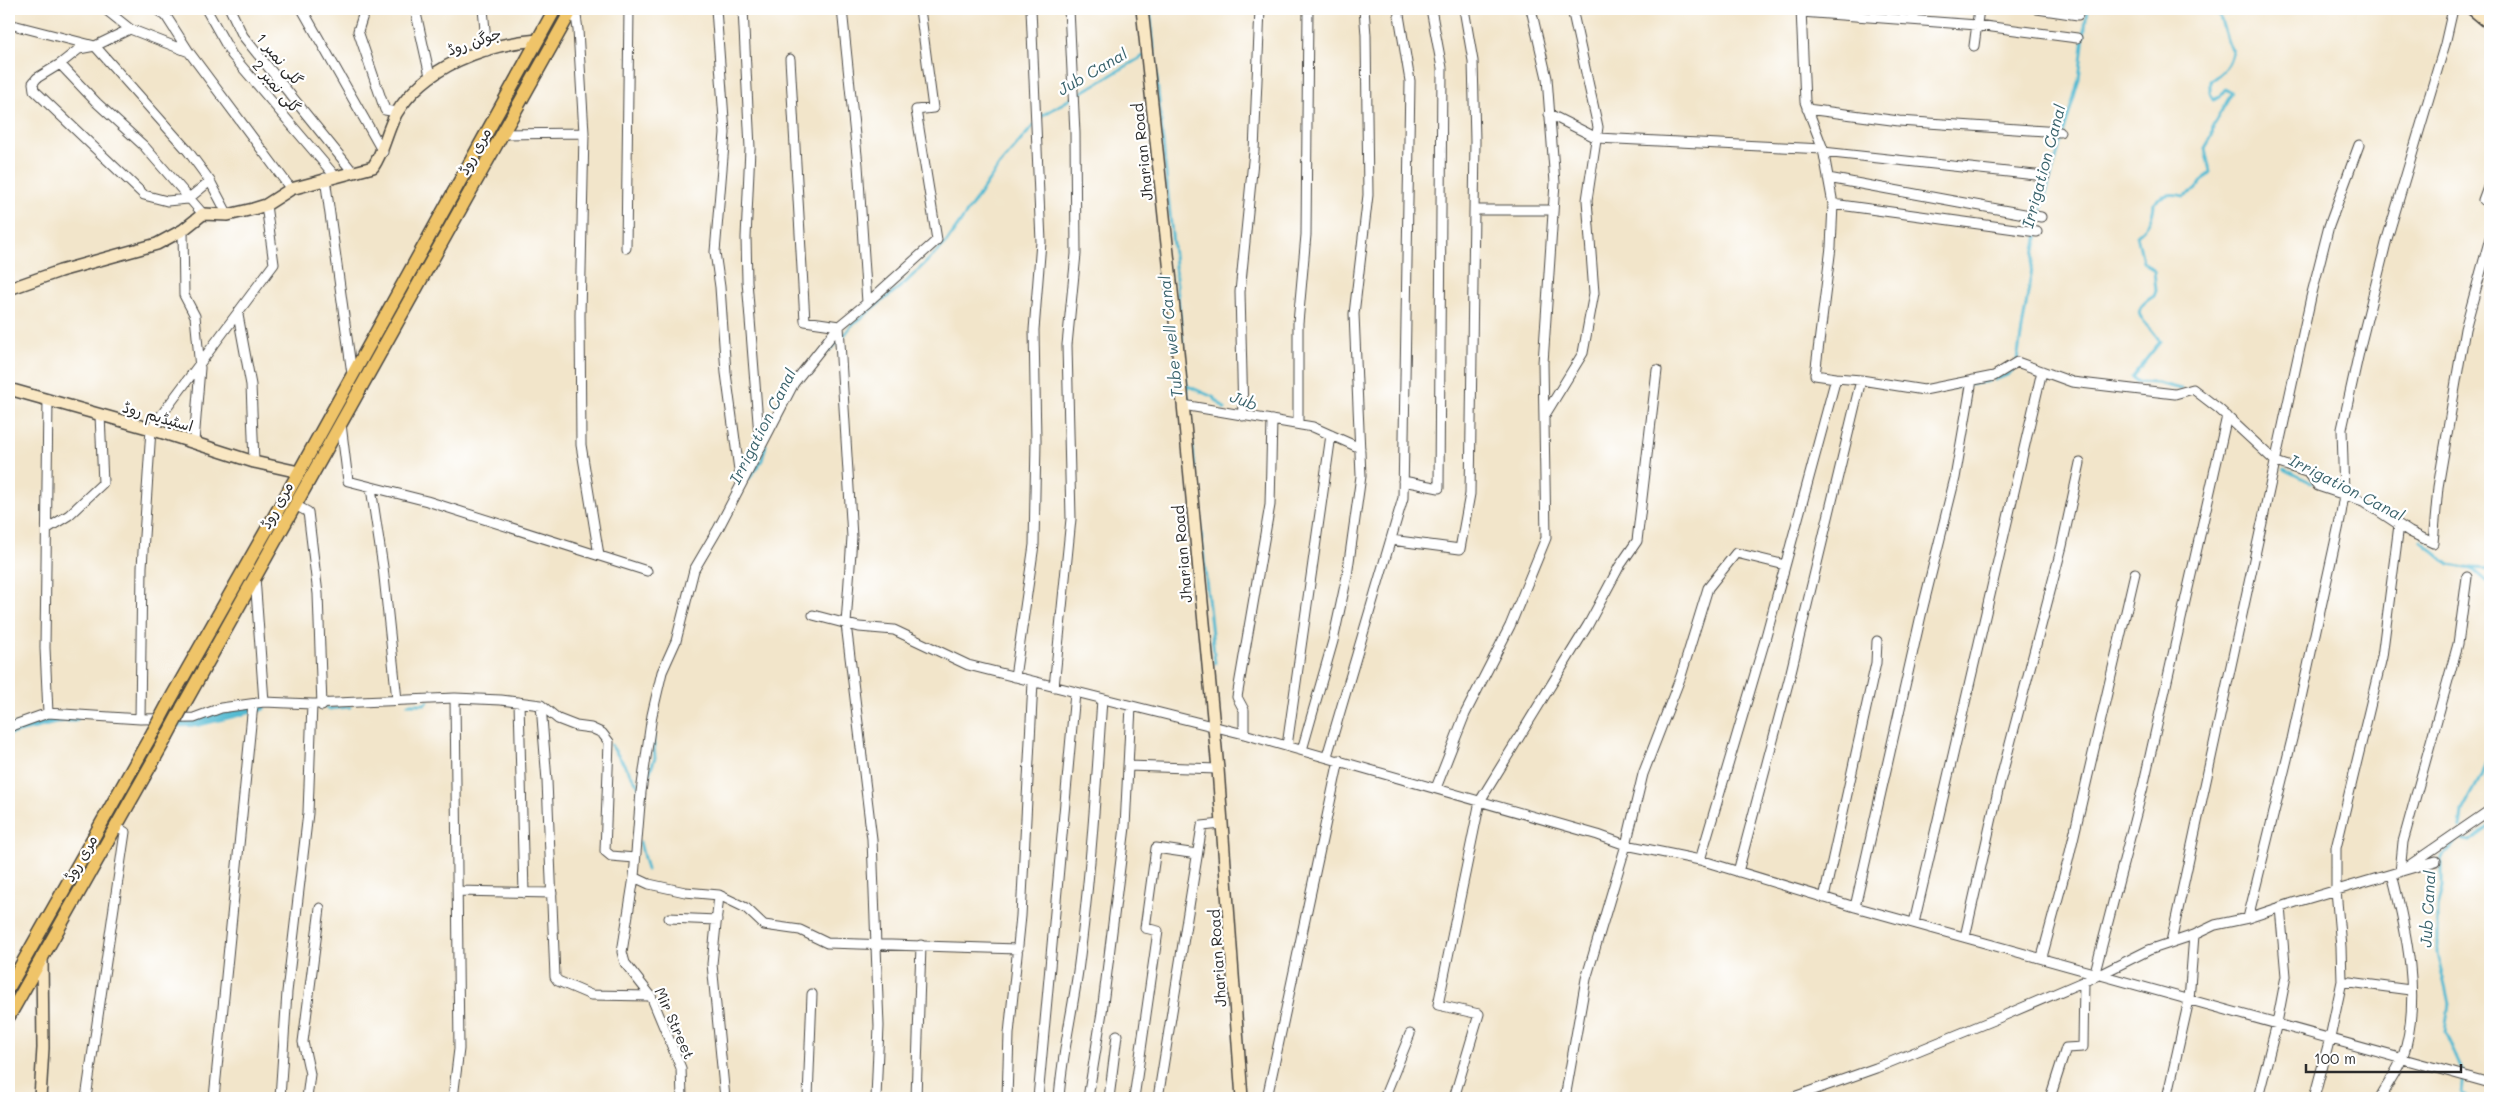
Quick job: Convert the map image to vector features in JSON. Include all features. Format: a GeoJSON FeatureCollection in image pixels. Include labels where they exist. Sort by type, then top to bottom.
{"type":"FeatureCollection","features":[{"type":"Feature","properties":{"kind":"main road","name":"مری روڈ"},"geometry":{"type":"LineString","coordinates":[[9,1016],[166,738],[255,569],[299,472],[555,9]]}},
{"type":"Feature","properties":{"kind":"main road","name":"مری روڈ"},"geometry":{"type":"LineString","coordinates":[[9,987],[169,702],[295,504],[573,9]]}},
{"type":"Feature","properties":{"kind":"main road","name":"Jharian Road"},"geometry":{"type":"LineString","coordinates":[[1142,9],[1218,769],[1242,1098]]}},
{"type":"Feature","properties":{"kind":"main road"},"geometry":{"type":"LineString","coordinates":[[2472,9],[2490,24]]}},
{"type":"Feature","properties":{"kind":"main road","name":"جوگن روڈ"},"geometry":{"type":"LineString","coordinates":[[383,152],[390,125],[397,112],[430,76],[455,61],[518,42],[538,40]]}},
{"type":"Feature","properties":{"kind":"main road"},"geometry":{"type":"LineString","coordinates":[[9,290],[60,271],[157,244],[182,230],[203,214],[228,215],[266,205],[291,189],[352,171],[373,167],[383,152]]}},
{"type":"Feature","properties":{"kind":"main road"},"geometry":{"type":"LineString","coordinates":[[360,361],[372,368]]}},
{"type":"Feature","properties":{"kind":"main road","name":"اسٹیڈیم روڈ"},"geometry":{"type":"LineString","coordinates":[[9,389],[152,429],[254,462],[299,472]]}},
{"type":"Feature","properties":{"kind":"main road"},"geometry":{"type":"LineString","coordinates":[[40,1098],[43,1048],[42,956]]}},
{"type":"Feature","properties":{"kind":"street"},"geometry":{"type":"LineString","coordinates":[[105,9],[130,29],[189,52]]}},
{"type":"Feature","properties":{"kind":"street"},"geometry":{"type":"LineString","coordinates":[[156,9],[166,16],[189,52],[291,189]]}},
{"type":"Feature","properties":{"kind":"street","name":"گلی نمبر 2"},"geometry":{"type":"LineString","coordinates":[[206,9],[232,54],[330,177]]}},
{"type":"Feature","properties":{"kind":"street","name":"گلی نمبر 1"},"geometry":{"type":"LineString","coordinates":[[230,9],[243,36],[352,171]]}},
{"type":"Feature","properties":{"kind":"street"},"geometry":{"type":"LineString","coordinates":[[302,9],[383,152]]}},
{"type":"Feature","properties":{"kind":"street"},"geometry":{"type":"LineString","coordinates":[[364,9],[358,31],[385,110],[397,112]]}},
{"type":"Feature","properties":{"kind":"street"},"geometry":{"type":"LineString","coordinates":[[415,9],[430,76]]}},
{"type":"Feature","properties":{"kind":"street"},"geometry":{"type":"LineString","coordinates":[[482,9],[487,51]]}},
{"type":"Feature","properties":{"kind":"street"},"geometry":{"type":"LineString","coordinates":[[573,9],[578,30],[584,133],[580,315],[581,445],[599,555]]}},
{"type":"Feature","properties":{"kind":"street"},"geometry":{"type":"LineString","coordinates":[[626,248],[629,9]]}},
{"type":"Feature","properties":{"kind":"street"},"geometry":{"type":"LineString","coordinates":[[716,9],[725,133],[715,252],[720,287],[726,373],[741,485]]}},
{"type":"Feature","properties":{"kind":"street"},"geometry":{"type":"LineString","coordinates":[[743,9],[750,148],[746,238],[747,272],[760,449]]}},
{"type":"Feature","properties":{"kind":"street"},"geometry":{"type":"LineString","coordinates":[[842,9],[858,166],[867,303]]}},
{"type":"Feature","properties":{"kind":"street","name":"Mir Street"},"geometry":{"type":"LineString","coordinates":[[682,1098],[681,1068],[651,996],[625,963],[622,952],[634,877],[640,792],[652,715],[662,672],[676,641],[694,570],[794,383],[839,326],[937,240],[916,110],[933,108],[920,9]]}},
{"type":"Feature","properties":{"kind":"street"},"geometry":{"type":"LineString","coordinates":[[1015,677],[1034,544],[1036,441],[1034,330],[1041,242],[1031,9]]}},
{"type":"Feature","properties":{"kind":"street"},"geometry":{"type":"LineString","coordinates":[[1054,687],[1071,519],[1067,346],[1076,254],[1075,133],[1069,9]]}},
{"type":"Feature","properties":{"kind":"street"},"geometry":{"type":"LineString","coordinates":[[1243,416],[1240,292],[1254,151],[1260,9]]}},
{"type":"Feature","properties":{"kind":"street"},"geometry":{"type":"LineString","coordinates":[[1298,424],[1298,323],[1306,235],[1308,9]]}},
{"type":"Feature","properties":{"kind":"street"},"geometry":{"type":"LineString","coordinates":[[1302,750],[1333,641],[1347,576],[1361,476],[1354,314],[1368,195],[1364,9]]}},
{"type":"Feature","properties":{"kind":"street"},"geometry":{"type":"LineString","coordinates":[[1326,756],[1403,498],[1410,81],[1398,9]]}},
{"type":"Feature","properties":{"kind":"street"},"geometry":{"type":"LineString","coordinates":[[1403,481],[1439,488],[1442,68],[1431,9]]}},
{"type":"Feature","properties":{"kind":"street"},"geometry":{"type":"LineString","coordinates":[[1390,540],[1460,549],[1470,494],[1475,210],[1473,61],[1464,9]]}},
{"type":"Feature","properties":{"kind":"street"},"geometry":{"type":"LineString","coordinates":[[1436,788],[1465,714],[1510,626],[1546,538],[1543,363],[1555,183],[1546,78],[1531,9]]}},
{"type":"Feature","properties":{"kind":"street"},"geometry":{"type":"LineString","coordinates":[[1544,417],[1582,353],[1594,293],[1587,200],[1598,127],[1572,9]]}},
{"type":"Feature","properties":{"kind":"street"},"geometry":{"type":"LineString","coordinates":[[1974,46],[1979,9]]}},
{"type":"Feature","properties":{"kind":"street"},"geometry":{"type":"LineString","coordinates":[[2037,9],[2078,14]]}},
{"type":"Feature","properties":{"kind":"street"},"geometry":{"type":"LineString","coordinates":[[2248,918],[2292,739],[2344,495],[2342,429],[2361,343],[2398,203],[2445,44],[2453,9]]}},
{"type":"Feature","properties":{"kind":"street"},"geometry":{"type":"LineString","coordinates":[[2077,38],[1977,25],[1801,10],[1805,102],[1823,151],[1833,204],[1831,246],[1816,375],[1924,390],[1994,376],[2017,362],[2072,382],[2175,394],[2193,389],[2227,416],[2276,462],[2309,473],[2318,486],[2363,501],[2399,525],[2433,542],[2438,487],[2465,329],[2490,238]]}},
{"type":"Feature","properties":{"kind":"street"},"geometry":{"type":"LineString","coordinates":[[9,24],[95,46],[188,151],[210,181],[228,215]]}},
{"type":"Feature","properties":{"kind":"street"},"geometry":{"type":"LineString","coordinates":[[130,29],[95,46],[79,49],[60,64],[37,78],[33,83],[34,90],[144,195],[167,201],[188,199],[210,181]]}},
{"type":"Feature","properties":{"kind":"street"},"geometry":{"type":"LineString","coordinates":[[790,59],[805,321],[839,326],[852,537],[846,624],[872,839],[879,1026],[876,1098]]}},
{"type":"Feature","properties":{"kind":"street"},"geometry":{"type":"LineString","coordinates":[[60,64],[96,103],[144,146],[203,214]]}},
{"type":"Feature","properties":{"kind":"street"},"geometry":{"type":"LineString","coordinates":[[1808,109],[1899,121],[2060,132]]}},
{"type":"Feature","properties":{"kind":"street"},"geometry":{"type":"LineString","coordinates":[[1549,114],[1597,138],[1823,151],[2044,176]]}},
{"type":"Feature","properties":{"kind":"street"},"geometry":{"type":"LineString","coordinates":[[502,134],[584,133]]}},
{"type":"Feature","properties":{"kind":"street"},"geometry":{"type":"LineString","coordinates":[[2171,942],[2311,297],[2329,226],[2359,145]]}},
{"type":"Feature","properties":{"kind":"street"},"geometry":{"type":"LineString","coordinates":[[330,177],[352,374]]}},
{"type":"Feature","properties":{"kind":"street"},"geometry":{"type":"LineString","coordinates":[[1828,178],[2041,216]]}},
{"type":"Feature","properties":{"kind":"street"},"geometry":{"type":"LineString","coordinates":[[2490,181],[2483,200],[2490,202]]}},
{"type":"Feature","properties":{"kind":"street"},"geometry":{"type":"LineString","coordinates":[[1833,204],[2037,232]]}},
{"type":"Feature","properties":{"kind":"street"},"geometry":{"type":"LineString","coordinates":[[140,719],[142,567],[152,429],[274,264],[266,205]]}},
{"type":"Feature","properties":{"kind":"street"},"geometry":{"type":"LineString","coordinates":[[1475,210],[1553,210]]}},
{"type":"Feature","properties":{"kind":"street"},"geometry":{"type":"LineString","coordinates":[[182,230],[184,295],[195,316],[200,364],[194,442]]}},
{"type":"Feature","properties":{"kind":"street"},"geometry":{"type":"LineString","coordinates":[[238,315],[252,385],[254,462]]}},
{"type":"Feature","properties":{"kind":"street"},"geometry":{"type":"LineString","coordinates":[[1454,1098],[1479,1014],[1438,1005],[1480,801],[1588,625],[1618,567],[1637,541],[1657,370]]}},
{"type":"Feature","properties":{"kind":"street"},"geometry":{"type":"LineString","coordinates":[[1914,923],[2042,371]]}},
{"type":"Feature","properties":{"kind":"street"},"geometry":{"type":"LineString","coordinates":[[1700,860],[1765,640],[1836,378]]}},
{"type":"Feature","properties":{"kind":"street"},"geometry":{"type":"LineString","coordinates":[[1738,872],[1790,676],[1861,380]]}},
{"type":"Feature","properties":{"kind":"street"},"geometry":{"type":"LineString","coordinates":[[1854,907],[1922,611],[1955,478],[1972,380]]}},
{"type":"Feature","properties":{"kind":"street"},"geometry":{"type":"LineString","coordinates":[[48,399],[48,528],[45,648],[48,713]]}},
{"type":"Feature","properties":{"kind":"street"},"geometry":{"type":"LineString","coordinates":[[1183,405],[1314,427],[1360,448]]}},
{"type":"Feature","properties":{"kind":"street"},"geometry":{"type":"LineString","coordinates":[[48,528],[69,515],[103,483],[100,415]]}},
{"type":"Feature","properties":{"kind":"street"},"geometry":{"type":"LineString","coordinates":[[2098,973],[2143,787],[2227,416]]}},
{"type":"Feature","properties":{"kind":"street"},"geometry":{"type":"LineString","coordinates":[[1244,734],[1244,710],[1238,697],[1270,504],[1272,420]]}},
{"type":"Feature","properties":{"kind":"street"},"geometry":{"type":"LineString","coordinates":[[341,424],[348,481],[427,501],[647,571]]}},
{"type":"Feature","properties":{"kind":"street"},"geometry":{"type":"LineString","coordinates":[[1288,746],[1331,435]]}},
{"type":"Feature","properties":{"kind":"street"},"geometry":{"type":"LineString","coordinates":[[1965,937],[2000,782],[2062,546],[2080,463]]}},
{"type":"Feature","properties":{"kind":"street"},"geometry":{"type":"LineString","coordinates":[[371,488],[383,567],[397,700]]}},
{"type":"Feature","properties":{"kind":"street"},"geometry":{"type":"LineString","coordinates":[[295,504],[308,512],[318,594],[322,705]]}},
{"type":"Feature","properties":{"kind":"street"},"geometry":{"type":"LineString","coordinates":[[2314,1098],[2342,982],[2336,890],[2336,848],[2382,657],[2399,525]]}},
{"type":"Feature","properties":{"kind":"street"},"geometry":{"type":"LineString","coordinates":[[1565,1098],[1586,979],[1626,845],[1643,774],[1681,676],[1708,588],[1736,553],[1785,565]]}},
{"type":"Feature","properties":{"kind":"street"},"geometry":{"type":"LineString","coordinates":[[255,569],[264,702]]}},
{"type":"Feature","properties":{"kind":"street"},"geometry":{"type":"LineString","coordinates":[[2042,957],[2068,862],[2135,573]]}},
{"type":"Feature","properties":{"kind":"street"},"geometry":{"type":"LineString","coordinates":[[2381,1096],[2402,1058],[2409,1033],[2408,944],[2396,873],[2458,644],[2466,577]]}},
{"type":"Feature","properties":{"kind":"street"},"geometry":{"type":"LineString","coordinates":[[814,615],[859,627],[894,630],[968,665],[1326,756],[1598,835],[1626,845],[1700,860],[1854,907],[2042,957],[2189,1000],[2490,1083]]}},
{"type":"Feature","properties":{"kind":"street"},"geometry":{"type":"LineString","coordinates":[[1824,898],[1876,663],[1877,641]]}},
{"type":"Feature","properties":{"kind":"street"},"geometry":{"type":"LineString","coordinates":[[1007,1098],[1009,1034],[1018,949],[1034,682]]}},
{"type":"Feature","properties":{"kind":"street"},"geometry":{"type":"LineString","coordinates":[[1038,1098],[1074,692]]}},
{"type":"Feature","properties":{"kind":"street"},"geometry":{"type":"LineString","coordinates":[[9,727],[48,713],[140,719],[194,718],[221,708],[264,702],[322,705],[455,698],[519,702],[541,706],[558,719],[602,733],[609,742],[605,852],[611,856],[635,858]]}},
{"type":"Feature","properties":{"kind":"street"},"geometry":{"type":"LineString","coordinates":[[453,1098],[459,1049],[455,698]]}},
{"type":"Feature","properties":{"kind":"street"},"geometry":{"type":"LineString","coordinates":[[1059,1098],[1061,1071],[1079,962],[1102,699]]}},
{"type":"Feature","properties":{"kind":"street"},"geometry":{"type":"LineString","coordinates":[[519,702],[524,892]]}},
{"type":"Feature","properties":{"kind":"street"},"geometry":{"type":"LineString","coordinates":[[214,1098],[253,704]]}},
{"type":"Feature","properties":{"kind":"street"},"geometry":{"type":"LineString","coordinates":[[280,1098],[287,992],[308,813],[312,704]]}},
{"type":"Feature","properties":{"kind":"street"},"geometry":{"type":"LineString","coordinates":[[541,706],[555,977],[558,981],[591,995],[651,996]]}},
{"type":"Feature","properties":{"kind":"street"},"geometry":{"type":"LineString","coordinates":[[1088,1098],[1102,1012],[1124,837],[1131,706]]}},
{"type":"Feature","properties":{"kind":"street"},"geometry":{"type":"LineString","coordinates":[[1267,1098],[1339,760]]}},
{"type":"Feature","properties":{"kind":"street"},"geometry":{"type":"LineString","coordinates":[[1128,766],[1218,769]]}},
{"type":"Feature","properties":{"kind":"street"},"geometry":{"type":"LineString","coordinates":[[2396,873],[2490,810]]}},
{"type":"Feature","properties":{"kind":"street"},"geometry":{"type":"LineString","coordinates":[[1158,1098],[1202,826],[1222,824]]}},
{"type":"Feature","properties":{"kind":"street"},"geometry":{"type":"LineString","coordinates":[[86,1098],[125,832],[116,827]]}},
{"type":"Feature","properties":{"kind":"street"},"geometry":{"type":"LineString","coordinates":[[1134,1098],[1158,931],[1145,928],[1156,848],[1197,854]]}},
{"type":"Feature","properties":{"kind":"street"},"geometry":{"type":"LineString","coordinates":[[1791,1098],[1876,1068],[2084,981],[2149,950],[2194,936],[2215,925],[2248,918],[2436,861]]}},
{"type":"Feature","properties":{"kind":"street"},"geometry":{"type":"LineString","coordinates":[[634,877],[650,884],[685,892],[719,895],[746,908],[764,925],[800,930],[827,943],[1018,949]]}},
{"type":"Feature","properties":{"kind":"street"},"geometry":{"type":"LineString","coordinates":[[458,891],[552,893]]}},
{"type":"Feature","properties":{"kind":"street"},"geometry":{"type":"LineString","coordinates":[[719,895],[712,964],[725,1098]]}},
{"type":"Feature","properties":{"kind":"street"},"geometry":{"type":"LineString","coordinates":[[2258,1098],[2277,1023],[2286,976],[2280,907]]}},
{"type":"Feature","properties":{"kind":"street"},"geometry":{"type":"LineString","coordinates":[[306,1098],[310,1074],[303,1042],[320,908]]}},
{"type":"Feature","properties":{"kind":"street"},"geometry":{"type":"LineString","coordinates":[[669,918],[717,920]]}},
{"type":"Feature","properties":{"kind":"street"},"geometry":{"type":"LineString","coordinates":[[2167,1098],[2189,1000],[2194,936]]}},
{"type":"Feature","properties":{"kind":"street"},"geometry":{"type":"LineString","coordinates":[[916,1098],[921,945]]}},
{"type":"Feature","properties":{"kind":"street"},"geometry":{"type":"LineString","coordinates":[[2050,1098],[2066,1048],[2083,1047],[2084,981]]}},
{"type":"Feature","properties":{"kind":"street"},"geometry":{"type":"LineString","coordinates":[[2342,982],[2410,990]]}},
{"type":"Feature","properties":{"kind":"street"},"geometry":{"type":"LineString","coordinates":[[808,1098],[812,994]]}},
{"type":"Feature","properties":{"kind":"street"},"geometry":{"type":"LineString","coordinates":[[1384,1098],[1410,1034]]}},
{"type":"Feature","properties":{"kind":"street"},"geometry":{"type":"LineString","coordinates":[[1109,1098],[1117,1035]]}},
{"type":"Feature","properties":{"kind":"waterway","name":"Tube well Canal"},"geometry":{"type":"LineString","coordinates":[[1150,9],[1196,481]]}},
{"type":"Feature","properties":{"kind":"waterway","name":"Irrigation Canal"},"geometry":{"type":"LineString","coordinates":[[2017,360],[2042,208],[2079,79],[2087,9]]}},
{"type":"Feature","properties":{"kind":"waterway","name":"Irrigation Canal"},"geometry":{"type":"LineString","coordinates":[[2181,389],[2157,383],[2138,382],[2132,377],[2160,342],[2139,314],[2140,308],[2154,296],[2156,291],[2154,271],[2143,261],[2137,235],[2150,221],[2154,202],[2168,195],[2184,196],[2195,190],[2210,172],[2205,148],[2212,136],[2213,125],[2232,93],[2225,89],[2220,97],[2213,100],[2210,93],[2210,81],[2225,69],[2232,51],[2216,9]]}},
{"type":"Feature","properties":{"kind":"waterway","name":"Jub Canal"},"geometry":{"type":"LineString","coordinates":[[1038,121],[1043,115],[1145,55]]}},
{"type":"Feature","properties":{"kind":"waterway","name":"Irrigation Canal"},"geometry":{"type":"LineString","coordinates":[[842,338],[851,326],[906,282],[946,243],[999,166],[1034,125]]}},
{"type":"Feature","properties":{"kind":"waterway","name":"Irrigation Canal"},"geometry":{"type":"LineString","coordinates":[[816,361],[837,343]]}},
{"type":"Feature","properties":{"kind":"waterway","name":"Irrigation Canal"},"geometry":{"type":"LineString","coordinates":[[1995,380],[2009,374],[2016,366]]}},
{"type":"Feature","properties":{"kind":"waterway","name":"Irrigation Canal"},"geometry":{"type":"LineString","coordinates":[[1926,393],[1989,381]]}},
{"type":"Feature","properties":{"kind":"waterway","name":"Jub"},"geometry":{"type":"LineString","coordinates":[[1188,386],[1213,397],[1225,409]]}},
{"type":"Feature","properties":{"kind":"waterway","name":"Irrigation Canal"},"geometry":{"type":"LineString","coordinates":[[749,479],[762,460],[766,445]]}},
{"type":"Feature","properties":{"kind":"waterway","name":"Irrigation Canal"},"geometry":{"type":"LineString","coordinates":[[2284,469],[2312,483]]}},
{"type":"Feature","properties":{"kind":"waterway","name":"Tube well Canal"},"geometry":{"type":"LineString","coordinates":[[1197,495],[1215,663]]}},
{"type":"Feature","properties":{"kind":"waterway","name":"Irrigation Canal"},"geometry":{"type":"LineString","coordinates":[[2345,499],[2375,514]]}},
{"type":"Feature","properties":{"kind":"waterway","name":"Irrigation Canal"},"geometry":{"type":"LineString","coordinates":[[2421,541],[2450,565],[2472,569],[2490,585]]}},
{"type":"Feature","properties":{"kind":"waterway"},"geometry":{"type":"LineString","coordinates":[[2471,568],[2490,569]]}},
{"type":"Feature","properties":{"kind":"waterway","name":"Irrigation Canal"},"geometry":{"type":"LineString","coordinates":[[408,704],[425,704],[428,701]]}},
{"type":"Feature","properties":{"kind":"waterway"},"geometry":{"type":"LineString","coordinates":[[175,722],[199,721],[261,706]]}},
{"type":"Feature","properties":{"kind":"waterway","name":"Irrigation Canal"},"geometry":{"type":"LineString","coordinates":[[324,706],[329,709],[350,707]]}},
{"type":"Feature","properties":{"kind":"waterway"},"geometry":{"type":"LineString","coordinates":[[11,730],[64,717],[74,717]]}},
{"type":"Feature","properties":{"kind":"waterway","name":"Irrigation Canal"},"geometry":{"type":"LineString","coordinates":[[646,782],[655,758],[653,735]]}},
{"type":"Feature","properties":{"kind":"waterway","name":"Irrigation Canal"},"geometry":{"type":"LineString","coordinates":[[611,745],[640,788]]}},
{"type":"Feature","properties":{"kind":"waterway","name":"Irrigation Canal"},"geometry":{"type":"LineString","coordinates":[[2460,828],[2462,812],[2481,776],[2490,751]]}},
{"type":"Feature","properties":{"kind":"waterway","name":"Irrigation Canal"},"geometry":{"type":"LineString","coordinates":[[2459,839],[2470,841],[2490,826]]}},
{"type":"Feature","properties":{"kind":"waterway","name":"Jub Canal"},"geometry":{"type":"LineString","coordinates":[[2459,839],[2442,857],[2442,888],[2437,908],[2437,953],[2449,1003],[2445,1032],[2464,1075],[2462,1093],[2468,1098]]}},
{"type":"Feature","properties":{"kind":"waterway","name":"Irrigation Canal"},"geometry":{"type":"LineString","coordinates":[[640,842],[647,870]]}}]}
